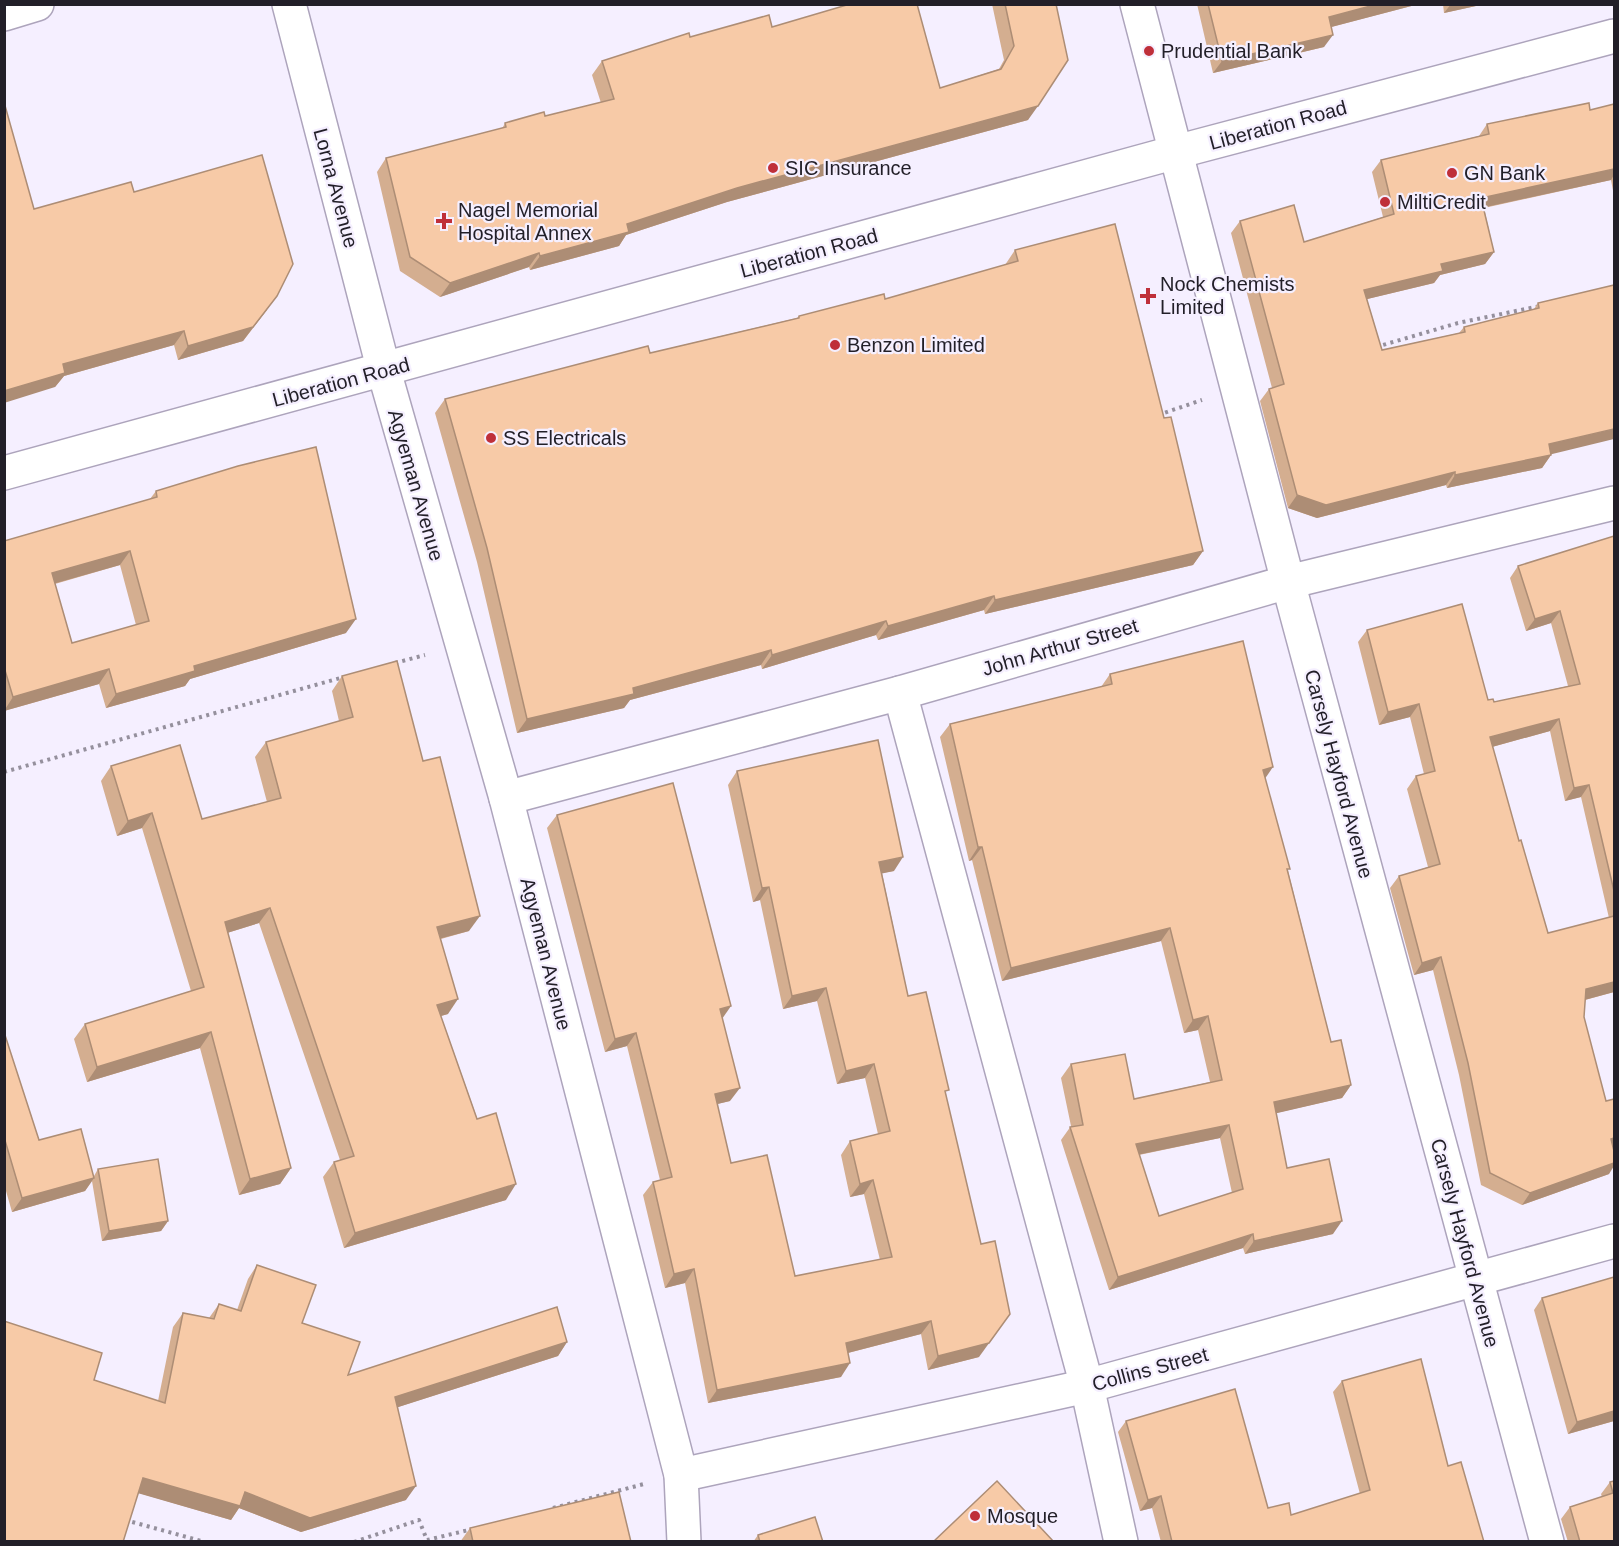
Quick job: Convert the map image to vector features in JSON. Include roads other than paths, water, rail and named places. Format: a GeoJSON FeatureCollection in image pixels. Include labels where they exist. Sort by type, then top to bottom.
{"type":"FeatureCollection","features":[{"type":"Feature","properties":{"kind":"street"},"geometry":{"type":"LineString","coordinates":[[4,14],[37,4]]}},
{"type":"Feature","properties":{"kind":"street","name":"Lorna Avenue"},"geometry":{"type":"LineString","coordinates":[[289,4],[384,370]]}},
{"type":"Feature","properties":{"kind":"street","name":"Carsely Hayford Avenue"},"geometry":{"type":"LineString","coordinates":[[1137,4],[1474,1281],[1547,1542]]}},
{"type":"Feature","properties":{"kind":"street","name":"Liberation Road"},"geometry":{"type":"LineString","coordinates":[[4,473],[1176,152],[1614,36]]}},
{"type":"Feature","properties":{"kind":"street","name":"Agyeman Avenue"},"geometry":{"type":"LineString","coordinates":[[384,370],[506,798],[681,1475],[684,1542]]}},
{"type":"Feature","properties":{"kind":"street","name":"John Arthur Street"},"geometry":{"type":"LineString","coordinates":[[506,798],[900,693],[1288,582],[1614,503]]}},
{"type":"Feature","properties":{"kind":"street"},"geometry":{"type":"LineString","coordinates":[[900,693],[1088,1386],[1122,1542]]}},
{"type":"Feature","properties":{"kind":"street","name":"Collins Street"},"geometry":{"type":"LineString","coordinates":[[681,1475],[1088,1386],[1614,1242]]}},
{"type":"Feature","properties":{"kind":"place","name":"Prudential Bank"},"geometry":{"type":"Point","coordinates":[1149,51]}},
{"type":"Feature","properties":{"kind":"place","name":"SIC Insurance"},"geometry":{"type":"Point","coordinates":[773,168]}},
{"type":"Feature","properties":{"kind":"place","name":"GN Bank"},"geometry":{"type":"Point","coordinates":[1452,173]}},
{"type":"Feature","properties":{"kind":"place","name":"MiltiCredit"},"geometry":{"type":"Point","coordinates":[1385,202]}},
{"type":"Feature","properties":{"kind":"place","name":"Nagel Memorial Hospital Annex"},"geometry":{"type":"Point","coordinates":[444,221]}},
{"type":"Feature","properties":{"kind":"place","name":"Nock Chemists Limited"},"geometry":{"type":"Point","coordinates":[1148,296]}},
{"type":"Feature","properties":{"kind":"place","name":"Benzon Limited"},"geometry":{"type":"Point","coordinates":[835,345]}},
{"type":"Feature","properties":{"kind":"place","name":"SS Electricals"},"geometry":{"type":"Point","coordinates":[491,438]}},
{"type":"Feature","properties":{"kind":"place","name":"Mosque"},"geometry":{"type":"Point","coordinates":[975,1516]}}]}
